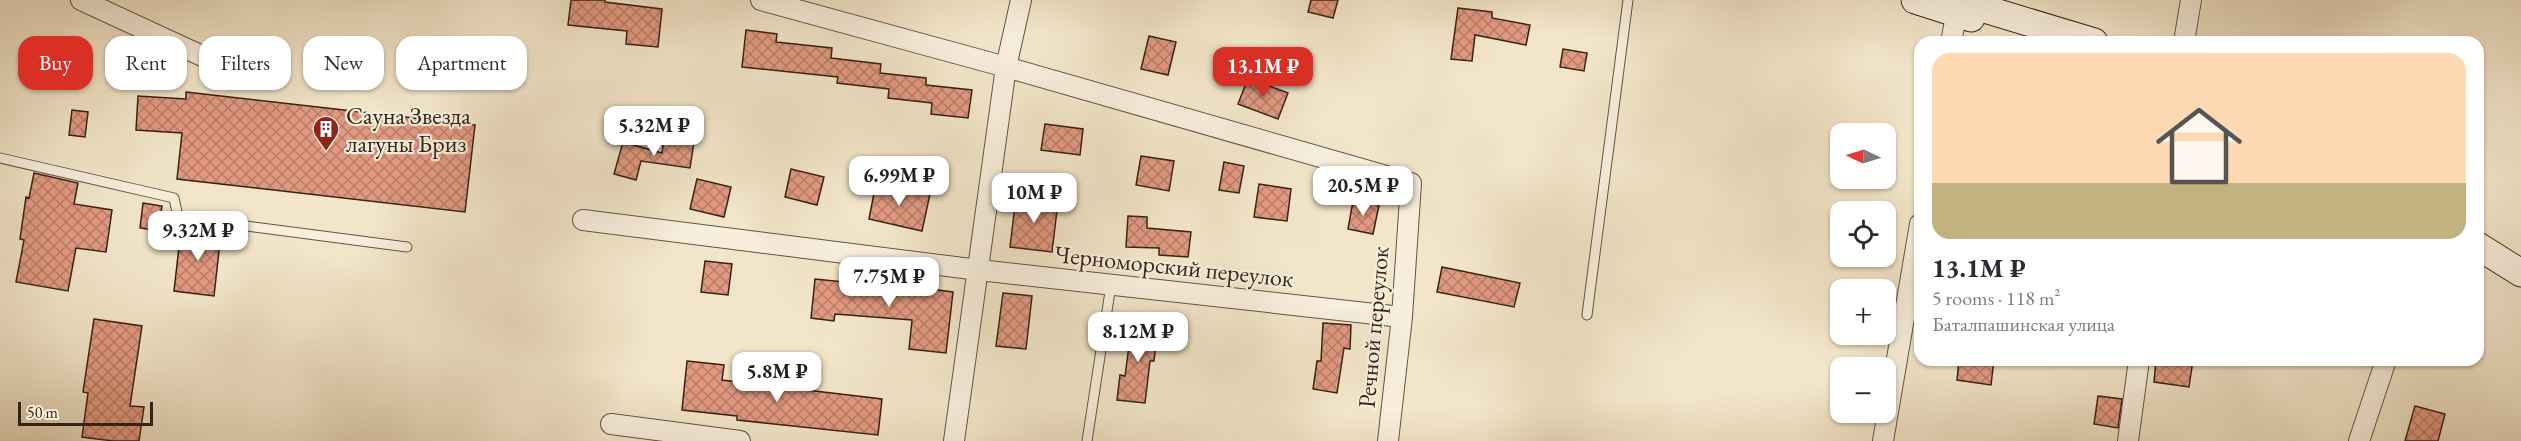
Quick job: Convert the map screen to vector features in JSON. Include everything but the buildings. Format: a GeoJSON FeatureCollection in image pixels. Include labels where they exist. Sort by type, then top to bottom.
{"type":"FeatureCollection","features":[{"type":"Feature","properties":{"kind":"main road"},"geometry":{"type":"LineString","coordinates":[[1915,0],[1957,5],[2072,36]]}},
{"type":"Feature","properties":{"kind":"main road"},"geometry":{"type":"LineString","coordinates":[[1957,5],[2024,36]]}},
{"type":"Feature","properties":{"kind":"main road"},"geometry":{"type":"LineString","coordinates":[[2484,250],[2521,273]]}},
{"type":"Feature","properties":{"kind":"main road"},"geometry":{"type":"LineString","coordinates":[[2484,264],[2521,286]]}},
{"type":"Feature","properties":{"kind":"street"},"geometry":{"type":"LineString","coordinates":[[81,0],[199,55]]}},
{"type":"Feature","properties":{"kind":"street"},"geometry":{"type":"LineString","coordinates":[[762,0],[1006,67]]}},
{"type":"Feature","properties":{"kind":"street"},"geometry":{"type":"LineString","coordinates":[[954,441],[1006,67],[1021,0]]}},
{"type":"Feature","properties":{"kind":"street"},"geometry":{"type":"LineString","coordinates":[[2185,36],[2191,0]]}},
{"type":"Feature","properties":{"kind":"street"},"geometry":{"type":"LineString","coordinates":[[1953,36],[1957,5]]}},
{"type":"Feature","properties":{"kind":"street","name":"Речной переулок"},"geometry":{"type":"LineString","coordinates":[[1006,67],[1411,183],[1402,317],[1388,441]]}},
{"type":"Feature","properties":{"kind":"street","name":"Черноморский переулок"},"geometry":{"type":"LineString","coordinates":[[583,220],[979,270],[1402,317]]}},
{"type":"Feature","properties":{"kind":"street"},"geometry":{"type":"LineString","coordinates":[[1883,441],[1914,259]]}},
{"type":"Feature","properties":{"kind":"street"},"geometry":{"type":"LineString","coordinates":[[2128,441],[2138,366]]}},
{"type":"Feature","properties":{"kind":"street"},"geometry":{"type":"LineString","coordinates":[[2359,441],[2384,366]]}},
{"type":"Feature","properties":{"kind":"street"},"geometry":{"type":"LineString","coordinates":[[611,424],[740,441]]}},
{"type":"Feature","properties":{"kind":"lane"},"geometry":{"type":"LineString","coordinates":[[1587,315],[1628,0]]}},
{"type":"Feature","properties":{"kind":"lane"},"geometry":{"type":"LineString","coordinates":[[0,158],[174,198],[178,218],[407,248]]}},
{"type":"Feature","properties":{"kind":"lane"},"geometry":{"type":"LineString","coordinates":[[1087,441],[1111,285]]}},
{"type":"Feature","properties":{"kind":"place","name":"Сауна Звезда лагуны Бриз"},"geometry":{"type":"Point","coordinates":[326,152]}}]}
